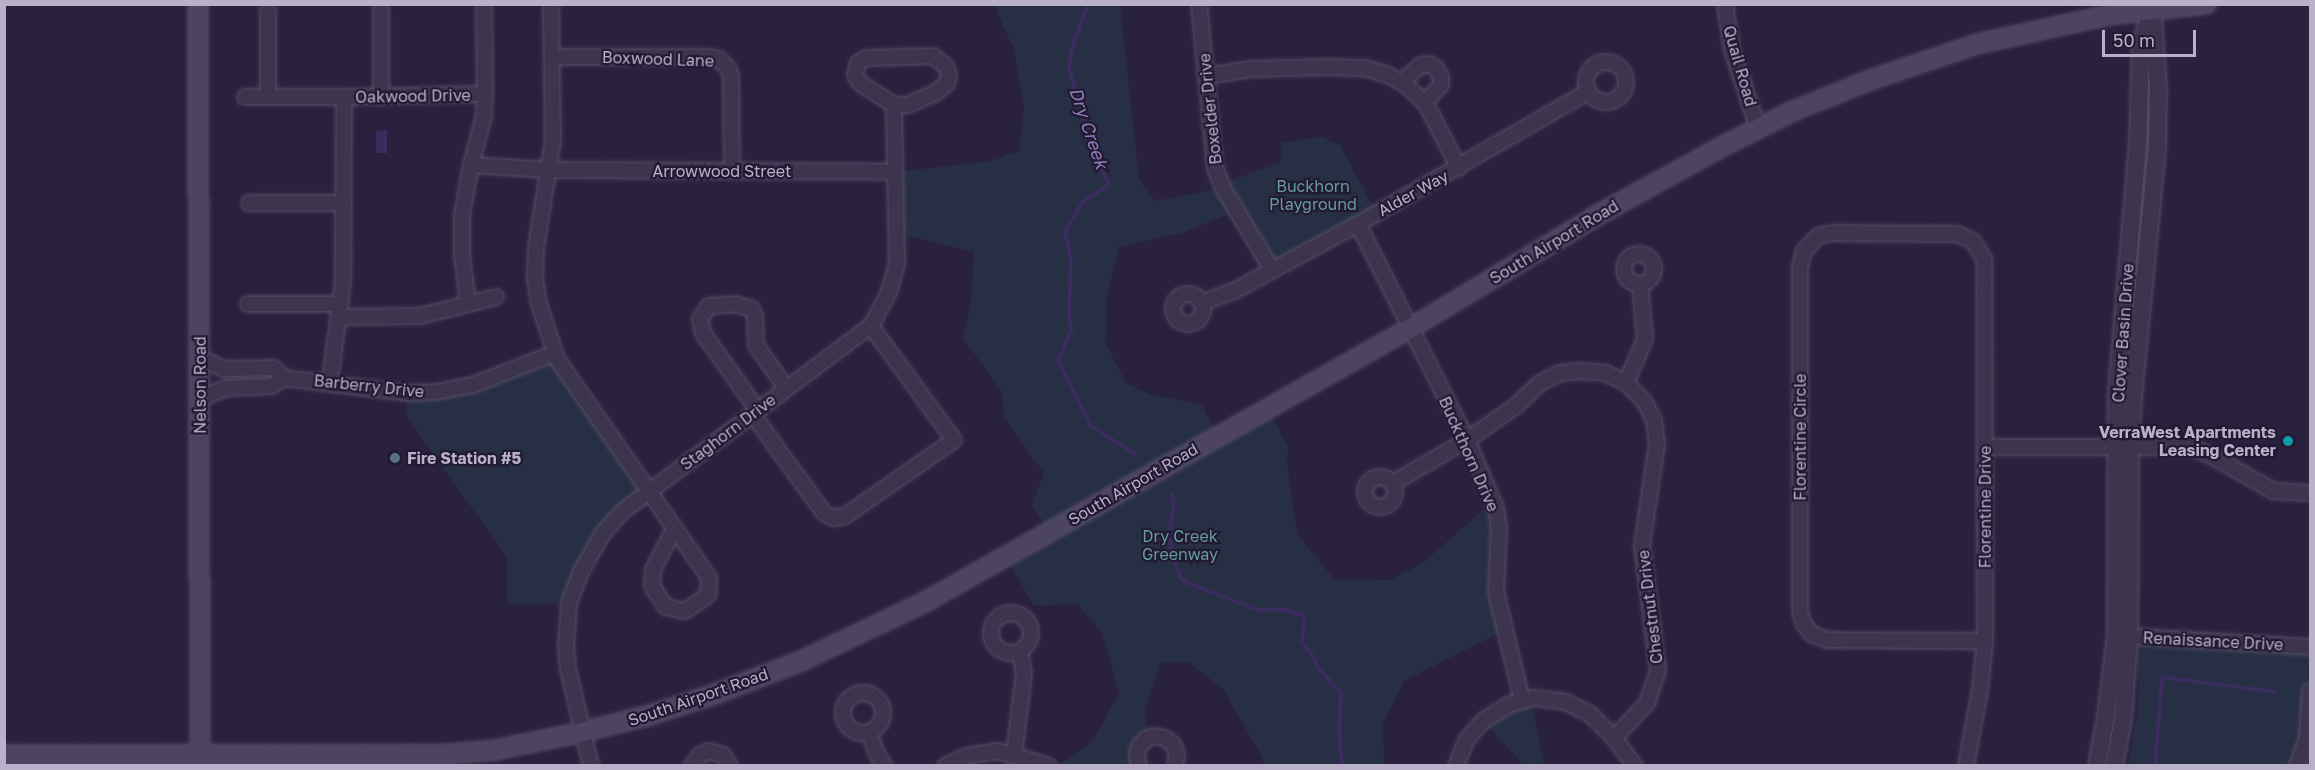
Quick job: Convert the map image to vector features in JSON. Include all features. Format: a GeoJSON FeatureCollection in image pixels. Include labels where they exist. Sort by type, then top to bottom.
{"type":"FeatureCollection","features":[{"type":"Feature","properties":{"kind":"main road","name":"Nelson Road"},"geometry":{"type":"LineString","coordinates":[[198,4],[200,760]]}},
{"type":"Feature","properties":{"kind":"main road","name":"South Airport Road"},"geometry":{"type":"LineString","coordinates":[[4,754],[200,760],[449,754],[495,750],[583,732],[650,715],[715,694],[842,644],[925,602],[1409,328],[1596,216],[1758,128],[1830,95],[1977,44],[2048,26],[2152,7],[2206,4]]}},
{"type":"Feature","properties":{"kind":"street"},"geometry":{"type":"LineString","coordinates":[[551,4],[553,140],[536,247],[535,279],[540,308],[555,353],[710,582],[708,596],[685,611],[668,609],[652,586],[653,570],[674,529]]}},
{"type":"Feature","properties":{"kind":"street","name":"Boxelder Drive"},"geometry":{"type":"LineString","coordinates":[[1198,4],[1217,174],[1272,270]]}},
{"type":"Feature","properties":{"kind":"street","name":"Quail Road"},"geometry":{"type":"LineString","coordinates":[[1725,4],[1732,50],[1758,128]]}},
{"type":"Feature","properties":{"kind":"street","name":"Clover Basin Drive"},"geometry":{"type":"LineString","coordinates":[[2114,765],[2123,719],[2123,446],[2157,148],[2157,61],[2152,7]]}},
{"type":"Feature","properties":{"kind":"street"},"geometry":{"type":"LineString","coordinates":[[381,9],[381,97]]}},
{"type":"Feature","properties":{"kind":"street"},"geometry":{"type":"LineString","coordinates":[[484,9],[485,94]]}},
{"type":"Feature","properties":{"kind":"street"},"geometry":{"type":"LineString","coordinates":[[268,11],[268,97]]}},
{"type":"Feature","properties":{"kind":"street"},"geometry":{"type":"LineString","coordinates":[[933,56],[942,61],[949,75],[944,87],[917,102],[894,105],[858,81],[856,70],[861,60],[881,57],[933,56]]}},
{"type":"Feature","properties":{"kind":"street","name":"Boxwood Lane"},"geometry":{"type":"LineString","coordinates":[[552,57],[719,59],[728,68],[731,76],[732,171]]}},
{"type":"Feature","properties":{"kind":"street"},"geometry":{"type":"LineString","coordinates":[[1402,82],[1421,65],[1428,64],[1436,68],[1441,77],[1441,85],[1425,102]]}},
{"type":"Feature","properties":{"kind":"street"},"geometry":{"type":"LineString","coordinates":[[1207,76],[1251,69],[1357,68],[1379,72],[1402,82],[1425,102],[1460,168]]}},
{"type":"Feature","properties":{"kind":"street","name":"Alder Way"},"geometry":{"type":"LineString","coordinates":[[1202,303],[1234,291],[1358,224],[1460,168],[1524,127],[1588,92]]}},
{"type":"Feature","properties":{"kind":"street","name":"Oakwood Drive"},"geometry":{"type":"LineString","coordinates":[[330,381],[340,311],[344,202],[344,97],[485,94],[484,116],[471,165],[462,215],[462,255],[468,304]]}},
{"type":"Feature","properties":{"kind":"street"},"geometry":{"type":"LineString","coordinates":[[245,97],[344,97]]}},
{"type":"Feature","properties":{"kind":"street","name":"Staghorn Drive"},"geometry":{"type":"LineString","coordinates":[[591,765],[567,657],[566,633],[569,603],[581,572],[603,534],[615,519],[649,491],[871,326],[889,292],[897,264],[894,105]]}},
{"type":"Feature","properties":{"kind":"street"},"geometry":{"type":"LineString","coordinates":[[471,165],[549,170]]}},
{"type":"Feature","properties":{"kind":"street","name":"Arrowwood Street"},"geometry":{"type":"LineString","coordinates":[[549,170],[895,172]]}},
{"type":"Feature","properties":{"kind":"street"},"geometry":{"type":"LineString","coordinates":[[249,203],[344,202]]}},
{"type":"Feature","properties":{"kind":"street","name":"Buckthorn Drive"},"geometry":{"type":"LineString","coordinates":[[1358,224],[1467,440],[1498,515],[1496,592],[1522,700]]}},
{"type":"Feature","properties":{"kind":"street","name":"Florentine Circle"},"geometry":{"type":"LineString","coordinates":[[1979,248],[1970,238],[1954,234],[1833,233],[1816,238],[1804,251],[1800,267],[1800,611],[1808,630],[1827,640],[1984,641]]}},
{"type":"Feature","properties":{"kind":"street","name":"Florentine Drive"},"geometry":{"type":"LineString","coordinates":[[1966,765],[1980,690],[1984,641],[1985,270],[1979,248]]}},
{"type":"Feature","properties":{"kind":"street"},"geometry":{"type":"LineString","coordinates":[[1626,383],[1645,339],[1640,284]]}},
{"type":"Feature","properties":{"kind":"street"},"geometry":{"type":"LineString","coordinates":[[248,304],[420,316],[496,297]]}},
{"type":"Feature","properties":{"kind":"street"},"geometry":{"type":"LineString","coordinates":[[786,388],[756,345],[752,309],[735,304],[709,306],[700,319],[703,333],[824,513],[833,518],[845,516],[954,440],[871,326]]}},
{"type":"Feature","properties":{"kind":"street","name":"Barberry Drive"},"geometry":{"type":"LineString","coordinates":[[200,399],[226,388],[272,386],[284,378],[330,381],[407,393],[436,392],[472,385],[555,353]]}},
{"type":"Feature","properties":{"kind":"street","name":"Barberry Drive"},"geometry":{"type":"LineString","coordinates":[[200,357],[224,369],[274,368],[284,378]]}},
{"type":"Feature","properties":{"kind":"street","name":"Chestnut Drive"},"geometry":{"type":"LineString","coordinates":[[1393,483],[1467,440],[1516,406],[1540,383],[1560,374],[1599,372],[1626,383],[1647,406],[1656,430],[1657,450],[1642,546],[1658,671],[1647,703],[1614,738]]}},
{"type":"Feature","properties":{"kind":"street"},"geometry":{"type":"LineString","coordinates":[[1985,447],[2191,447],[2210,455],[2273,491],[2310,493]]}},
{"type":"Feature","properties":{"kind":"street","name":"Clover Basin Drive"},"geometry":{"type":"LineString","coordinates":[[2097,765],[2122,636]]}},
{"type":"Feature","properties":{"kind":"street","name":"Renaissance Drive"},"geometry":{"type":"LineString","coordinates":[[2122,636],[2310,647]]}},
{"type":"Feature","properties":{"kind":"street"},"geometry":{"type":"LineString","coordinates":[[1014,754],[1024,669],[1020,651]]}},
{"type":"Feature","properties":{"kind":"street"},"geometry":{"type":"LineString","coordinates":[[2302,764],[2307,739],[2310,691]]}},
{"type":"Feature","properties":{"kind":"street"},"geometry":{"type":"LineString","coordinates":[[1456,765],[1467,739],[1483,720],[1522,700],[1550,699],[1574,705],[1590,714],[1614,738],[1635,765]]}},
{"type":"Feature","properties":{"kind":"street"},"geometry":{"type":"LineString","coordinates":[[869,732],[877,755],[885,765]]}},
{"type":"Feature","properties":{"kind":"street"},"geometry":{"type":"LineString","coordinates":[[1139,765],[1137,756],[1139,746],[1146,739],[1155,736],[1165,738],[1173,744],[1177,754],[1175,765]]}},
{"type":"Feature","properties":{"kind":"street"},"geometry":{"type":"LineString","coordinates":[[692,765],[700,755],[713,752],[723,755],[730,765]]}},
{"type":"Feature","properties":{"kind":"street"},"geometry":{"type":"LineString","coordinates":[[945,765],[985,752],[1014,754],[1050,765]]}},
{"type":"Feature","properties":{"kind":"green space","name":"Dry Creek Greenway"},"geometry":{"type":"Polygon","coordinates":[[[997,5],[1120,5],[1139,179],[1155,201],[1222,188],[1221,184],[1280,163],[1282,143],[1321,137],[1340,145],[1377,214],[1272,270],[1236,211],[1185,232],[1119,247],[1107,295],[1106,345],[1127,384],[1152,395],[1201,404],[1218,435],[1267,407],[1288,447],[1287,464],[1297,534],[1334,579],[1391,580],[1424,562],[1493,501],[1505,630],[1404,681],[1383,724],[1384,765],[1264,765],[1262,757],[1223,689],[1189,662],[1160,663],[1145,712],[1150,737],[1138,766],[1059,765],[1093,741],[1119,693],[1102,632],[1077,604],[1034,606],[1006,557],[1048,533],[1032,505],[1044,473],[1004,418],[1002,392],[963,338],[971,302],[974,252],[897,233],[895,172],[991,161],[1019,151],[1024,108],[1014,49],[997,12],[997,5]]]}},
{"type":"Feature","properties":{"kind":"green space"},"geometry":{"type":"Polygon","coordinates":[[[555,353],[649,491],[622,512],[569,603],[507,604],[507,557],[407,417],[407,393],[436,392],[555,353]]]}},
{"type":"Feature","properties":{"kind":"green space"},"geometry":{"type":"Polygon","coordinates":[[[2141,637],[2310,647],[2310,691],[2297,765],[2128,766],[2137,716],[2139,681],[2136,666],[2141,637]]]}},
{"type":"Feature","properties":{"kind":"green space"},"geometry":{"type":"Polygon","coordinates":[[[1531,699],[1544,765],[1524,765],[1483,721],[1531,699]]]}},
{"type":"Feature","properties":{"kind":"shaded area"},"geometry":{"type":"Polygon","coordinates":[[[387,130],[387,153],[376,153],[376,131],[387,130]]]}},
{"type":"Feature","properties":{"kind":"waterway","name":"Dry Creek"},"geometry":{"type":"LineString","coordinates":[[1088,4],[1071,51],[1069,69],[1094,150],[1108,183],[1105,188],[1084,200],[1065,232],[1071,260],[1069,318],[1072,329],[1058,361],[1091,426],[1135,454]]}},
{"type":"Feature","properties":{"kind":"waterway","name":"Dry Creek"},"geometry":{"type":"LineString","coordinates":[[1172,495],[1174,506],[1169,538],[1180,577],[1187,583],[1259,610],[1285,610],[1302,615],[1304,621],[1302,642],[1311,653],[1318,668],[1341,693],[1339,727],[1342,766]]}},
{"type":"Feature","properties":{"kind":"waterway"},"geometry":{"type":"LineString","coordinates":[[2155,766],[2162,677],[2275,692]]}},
{"type":"Feature","properties":{"kind":"place","name":"VerraWest Apartments Leasing Center"},"geometry":{"type":"Point","coordinates":[2288,441]}},
{"type":"Feature","properties":{"kind":"place","name":"Fire Station #5"},"geometry":{"type":"Point","coordinates":[395,458]}},
{"type":"Feature","properties":{"kind":"park label","name":"Buckhorn Playground"},"geometry":{"type":"Point","coordinates":[1313,195]}}]}
